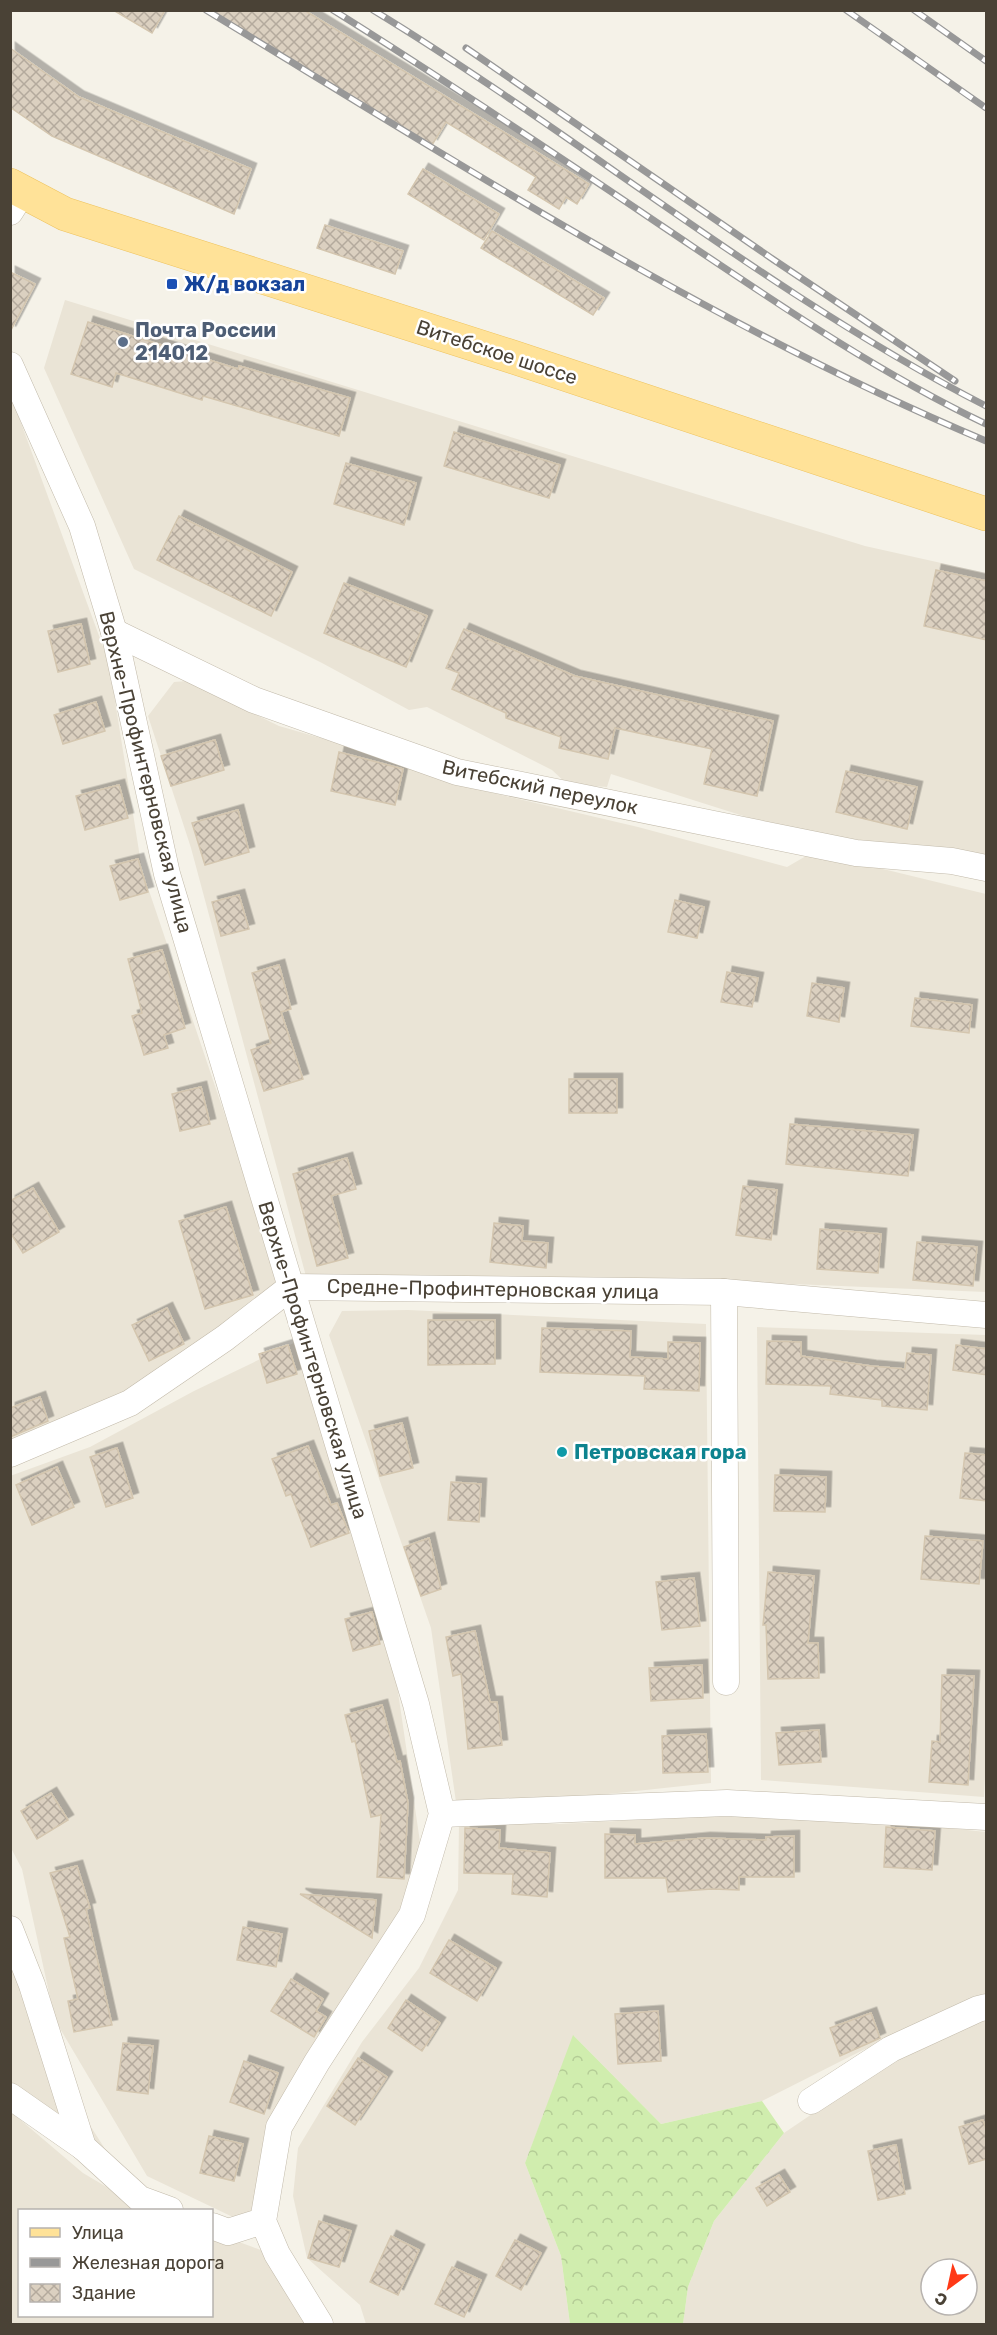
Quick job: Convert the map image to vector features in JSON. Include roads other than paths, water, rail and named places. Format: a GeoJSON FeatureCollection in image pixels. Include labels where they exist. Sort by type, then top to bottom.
{"type":"FeatureCollection","features":[{"type":"Feature","properties":{"kind":"main road","name":"Витебское шоссе"},"geometry":{"type":"LineString","coordinates":[[14,197],[513,357],[987,514]]}},
{"type":"Feature","properties":{"kind":"street","name":"Верхне-Профинтерновская улица"},"geometry":{"type":"LineString","coordinates":[[10,365],[82,526],[114,632],[167,874],[416,1704],[442,1814],[412,1915],[317,2062],[279,2127],[263,2221]]}},
{"type":"Feature","properties":{"kind":"street","name":"Витебский переулок"},"geometry":{"type":"LineString","coordinates":[[114,632],[254,700],[457,772],[855,853],[952,861],[987,868]]}},
{"type":"Feature","properties":{"kind":"street","name":"Средне-Профинтерновская улица"},"geometry":{"type":"LineString","coordinates":[[291,1287],[724,1292],[987,1315]]}},
{"type":"Feature","properties":{"kind":"street"},"geometry":{"type":"LineString","coordinates":[[10,1454],[130,1403],[225,1338],[291,1287]]}},
{"type":"Feature","properties":{"kind":"street"},"geometry":{"type":"LineString","coordinates":[[724,1292],[726,1682]]}},
{"type":"Feature","properties":{"kind":"street"},"geometry":{"type":"LineString","coordinates":[[442,1814],[727,1803],[987,1817]]}},
{"type":"Feature","properties":{"kind":"street"},"geometry":{"type":"LineString","coordinates":[[10,1929],[32,1985],[83,2146]]}},
{"type":"Feature","properties":{"kind":"street"},"geometry":{"type":"LineString","coordinates":[[811,2101],[891,2049],[978,2008],[987,2007]]}},
{"type":"Feature","properties":{"kind":"street"},"geometry":{"type":"LineString","coordinates":[[10,2096],[83,2146],[140,2199],[165,2209]]}},
{"type":"Feature","properties":{"kind":"street"},"geometry":{"type":"LineString","coordinates":[[213,2226],[228,2232],[263,2221],[277,2254],[320,2325]]}},
{"type":"Feature","properties":{"kind":"railway"},"geometry":{"type":"LineString","coordinates":[[206,10],[492,184],[686,295],[884,396],[986,441]]}},
{"type":"Feature","properties":{"kind":"railway"},"geometry":{"type":"LineString","coordinates":[[333,10],[819,330],[901,380],[986,424]]}},
{"type":"Feature","properties":{"kind":"railway"},"geometry":{"type":"LineString","coordinates":[[373,10],[450,59],[828,315],[986,406]]}},
{"type":"Feature","properties":{"kind":"railway"},"geometry":{"type":"LineString","coordinates":[[846,10],[986,108]]}},
{"type":"Feature","properties":{"kind":"railway"},"geometry":{"type":"LineString","coordinates":[[914,10],[986,61]]}},
{"type":"Feature","properties":{"kind":"railway"},"geometry":{"type":"LineString","coordinates":[[466,48],[774,260],[955,381]]}},
{"type":"Feature","properties":{"kind":"place","name":"Ж/д вокзал"},"geometry":{"type":"Point","coordinates":[172,284]}},
{"type":"Feature","properties":{"kind":"place","name":"Почта России 214012"},"geometry":{"type":"Point","coordinates":[123,342]}},
{"type":"Feature","properties":{"kind":"place","name":"Петровская гора"},"geometry":{"type":"Point","coordinates":[562,1452]}}]}
